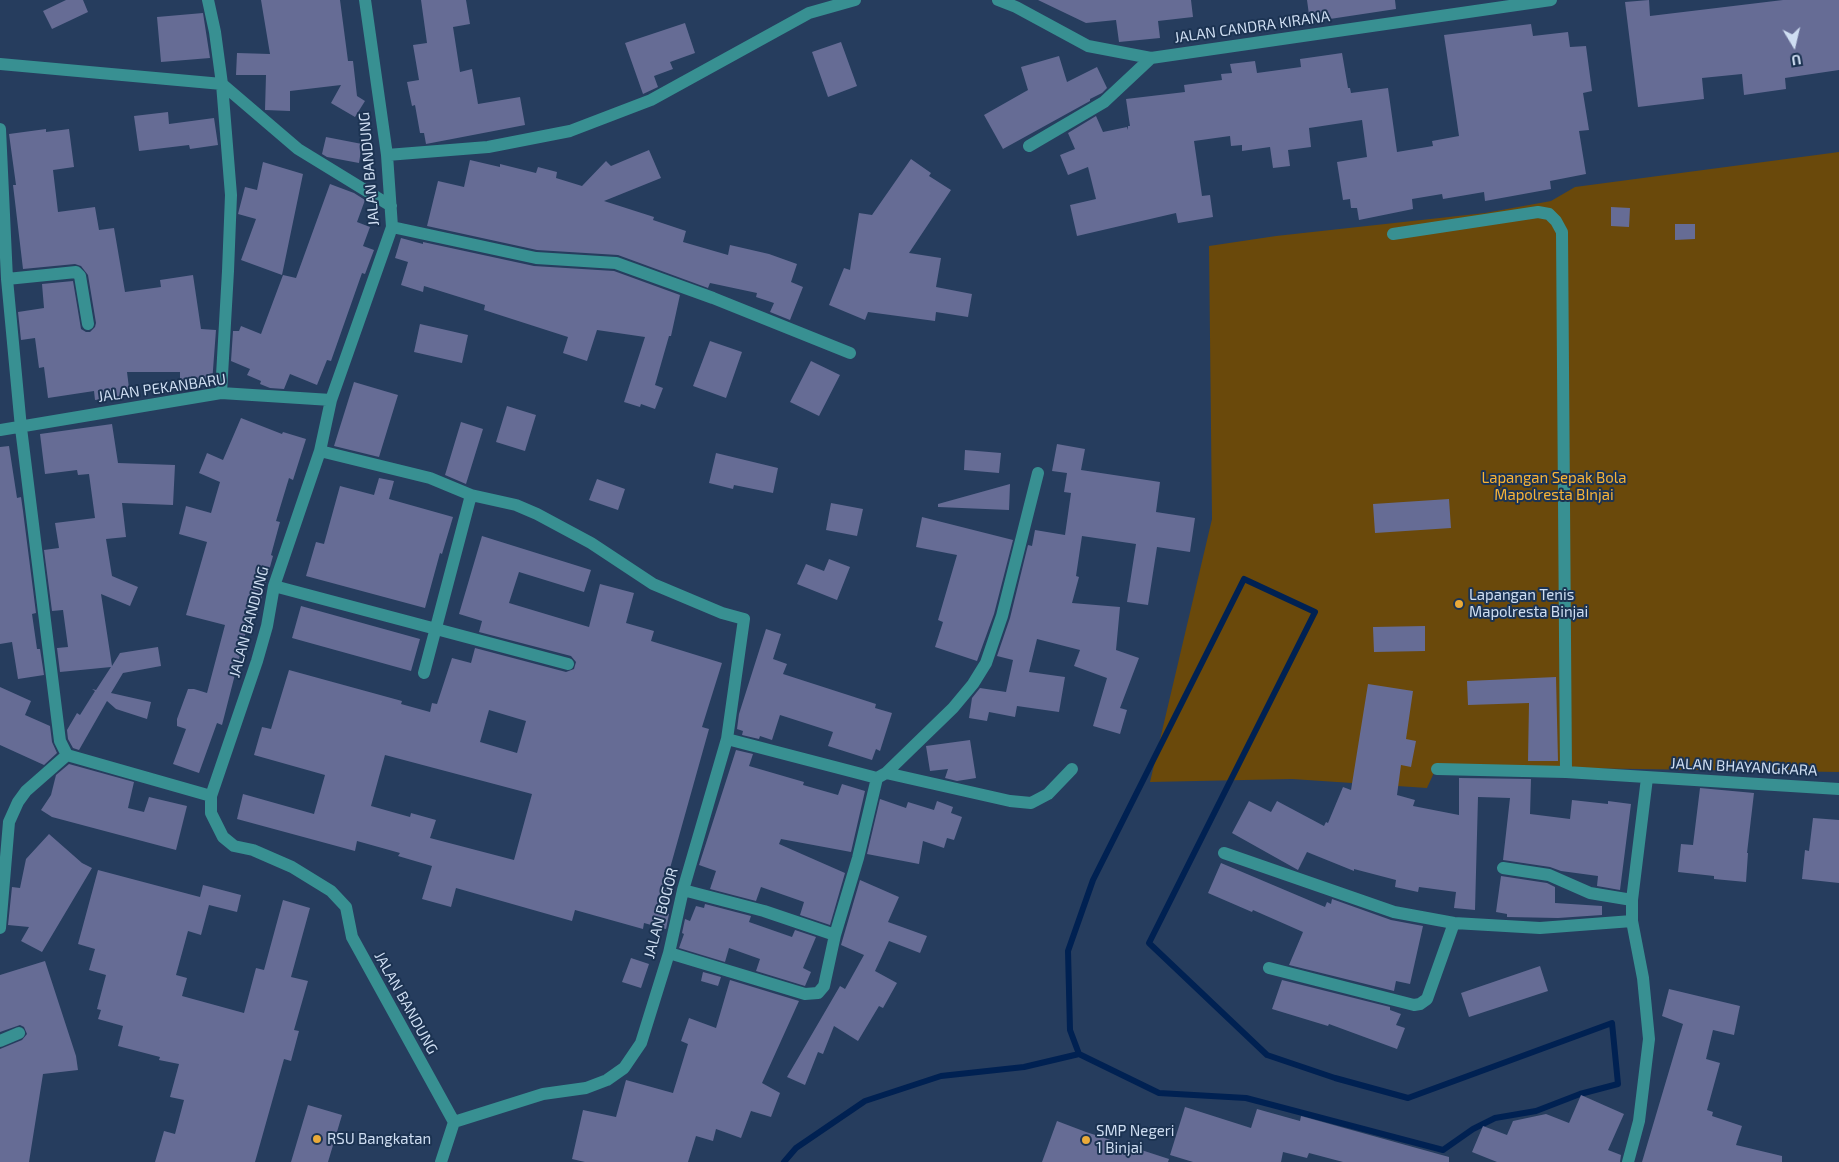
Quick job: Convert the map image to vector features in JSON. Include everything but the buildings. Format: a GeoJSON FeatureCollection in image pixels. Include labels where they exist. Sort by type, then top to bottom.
{"type":"FeatureCollection","features":[{"type":"Feature","properties":{"kind":"street"},"geometry":{"type":"LineString","coordinates":[[208,0],[215,32],[222,84],[231,195],[220,393]]}},
{"type":"Feature","properties":{"kind":"street","name":"JALAN BANDUNG"},"geometry":{"type":"LineString","coordinates":[[365,0],[387,155],[392,227],[331,400],[320,451],[274,586],[267,626],[257,661],[211,796],[211,813],[223,837],[234,846],[253,850],[292,867],[331,891],[346,907],[352,937],[454,1122]]}},
{"type":"Feature","properties":{"kind":"street"},"geometry":{"type":"LineString","coordinates":[[387,155],[488,147],[570,131],[651,100],[809,13],[855,0]]}},
{"type":"Feature","properties":{"kind":"street","name":"JALAN CANDRA KIRANA"},"geometry":{"type":"LineString","coordinates":[[998,0],[1088,46],[1151,58],[1550,0]]}},
{"type":"Feature","properties":{"kind":"street"},"geometry":{"type":"LineString","coordinates":[[1028,146],[1104,102],[1151,58]]}},
{"type":"Feature","properties":{"kind":"street"},"geometry":{"type":"LineString","coordinates":[[0,64],[222,84],[298,149],[391,206]]}},
{"type":"Feature","properties":{"kind":"street"},"geometry":{"type":"LineString","coordinates":[[0,129],[7,279],[21,428],[60,741],[67,755],[211,796]]}},
{"type":"Feature","properties":{"kind":"street"},"geometry":{"type":"LineString","coordinates":[[1394,234],[1538,212],[1549,214],[1556,221],[1562,232],[1566,772]]}},
{"type":"Feature","properties":{"kind":"street"},"geometry":{"type":"LineString","coordinates":[[392,227],[536,258],[616,263],[713,298],[850,353]]}},
{"type":"Feature","properties":{"kind":"street"},"geometry":{"type":"LineString","coordinates":[[7,279],[76,272],[80,276],[88,324]]}},
{"type":"Feature","properties":{"kind":"street","name":"JALAN PEKANBARU"},"geometry":{"type":"LineString","coordinates":[[0,430],[21,428],[220,393],[331,400]]}},
{"type":"Feature","properties":{"kind":"street"},"geometry":{"type":"LineString","coordinates":[[320,451],[430,478],[471,495],[424,673]]}},
{"type":"Feature","properties":{"kind":"street"},"geometry":{"type":"LineString","coordinates":[[669,953],[805,994],[818,993],[824,986],[835,935],[882,776],[953,708],[973,684],[986,663],[1002,616],[1038,473]]}},
{"type":"Feature","properties":{"kind":"street","name":"JALAN BOGOR"},"geometry":{"type":"LineString","coordinates":[[454,1122],[543,1094],[586,1088],[608,1080],[624,1068],[641,1043],[669,953],[684,890],[727,739],[744,618],[722,613],[653,584],[591,543],[537,514],[516,505],[471,495]]}},
{"type":"Feature","properties":{"kind":"street"},"geometry":{"type":"LineString","coordinates":[[274,586],[568,664]]}},
{"type":"Feature","properties":{"kind":"street"},"geometry":{"type":"LineString","coordinates":[[727,739],[882,776],[1021,803],[1031,803],[1040,800],[1072,770]]}},
{"type":"Feature","properties":{"kind":"street"},"geometry":{"type":"LineString","coordinates":[[0,928],[9,822],[18,802],[26,791],[67,755]]}},
{"type":"Feature","properties":{"kind":"street","name":"JALAN BHAYANGKARA"},"geometry":{"type":"LineString","coordinates":[[1437,768],[1566,772],[1839,789]]}},
{"type":"Feature","properties":{"kind":"street"},"geometry":{"type":"LineString","coordinates":[[1628,1162],[1639,1121],[1649,1039],[1643,978],[1632,920],[1632,900],[1647,778]]}},
{"type":"Feature","properties":{"kind":"street"},"geometry":{"type":"LineString","coordinates":[[1224,853],[1394,912],[1454,923],[1540,928],[1632,920]]}},
{"type":"Feature","properties":{"kind":"street"},"geometry":{"type":"LineString","coordinates":[[1503,868],[1549,874],[1562,879],[1575,888],[1590,893],[1632,900]]}},
{"type":"Feature","properties":{"kind":"street"},"geometry":{"type":"LineString","coordinates":[[684,890],[764,911],[835,935]]}},
{"type":"Feature","properties":{"kind":"street"},"geometry":{"type":"LineString","coordinates":[[1269,968],[1420,1004],[1427,999],[1454,923]]}},
{"type":"Feature","properties":{"kind":"street"},"geometry":{"type":"LineString","coordinates":[[0,1041],[19,1033]]}},
{"type":"Feature","properties":{"kind":"street"},"geometry":{"type":"LineString","coordinates":[[441,1162],[454,1122]]}},
{"type":"Feature","properties":{"kind":"green space","name":"Lapangan Sepak Bola Mapolresta BInjai"},"geometry":{"type":"Polygon","coordinates":[[[1839,152],[1839,772],[1437,766],[1427,788],[1292,779],[1150,782],[1212,519],[1209,246],[1276,236],[1485,213],[1551,201],[1575,187],[1839,152]]]}},
{"type":"Feature","properties":{"kind":"waterway"},"geometry":{"type":"LineString","coordinates":[[1244,579],[1315,612],[1149,943],[1267,1055],[1335,1078],[1408,1098],[1612,1023],[1618,1084],[1580,1094],[1536,1111],[1495,1118],[1473,1129],[1443,1150],[1246,1098],[1159,1093],[1079,1054],[1070,1030],[1068,951],[1093,880],[1244,579]]}},
{"type":"Feature","properties":{"kind":"waterway"},"geometry":{"type":"LineString","coordinates":[[784,1162],[796,1148],[865,1101],[941,1076],[1024,1067],[1079,1054]]}},
{"type":"Feature","properties":{"kind":"place","name":"Lapangan Tenis Mapolresta Binjai"},"geometry":{"type":"Point","coordinates":[1459,604]}},
{"type":"Feature","properties":{"kind":"place","name":"RSU Bangkatan"},"geometry":{"type":"Point","coordinates":[317,1139]}},
{"type":"Feature","properties":{"kind":"place","name":"SMP Negeri 1 Binjai"},"geometry":{"type":"Point","coordinates":[1086,1140]}}]}
